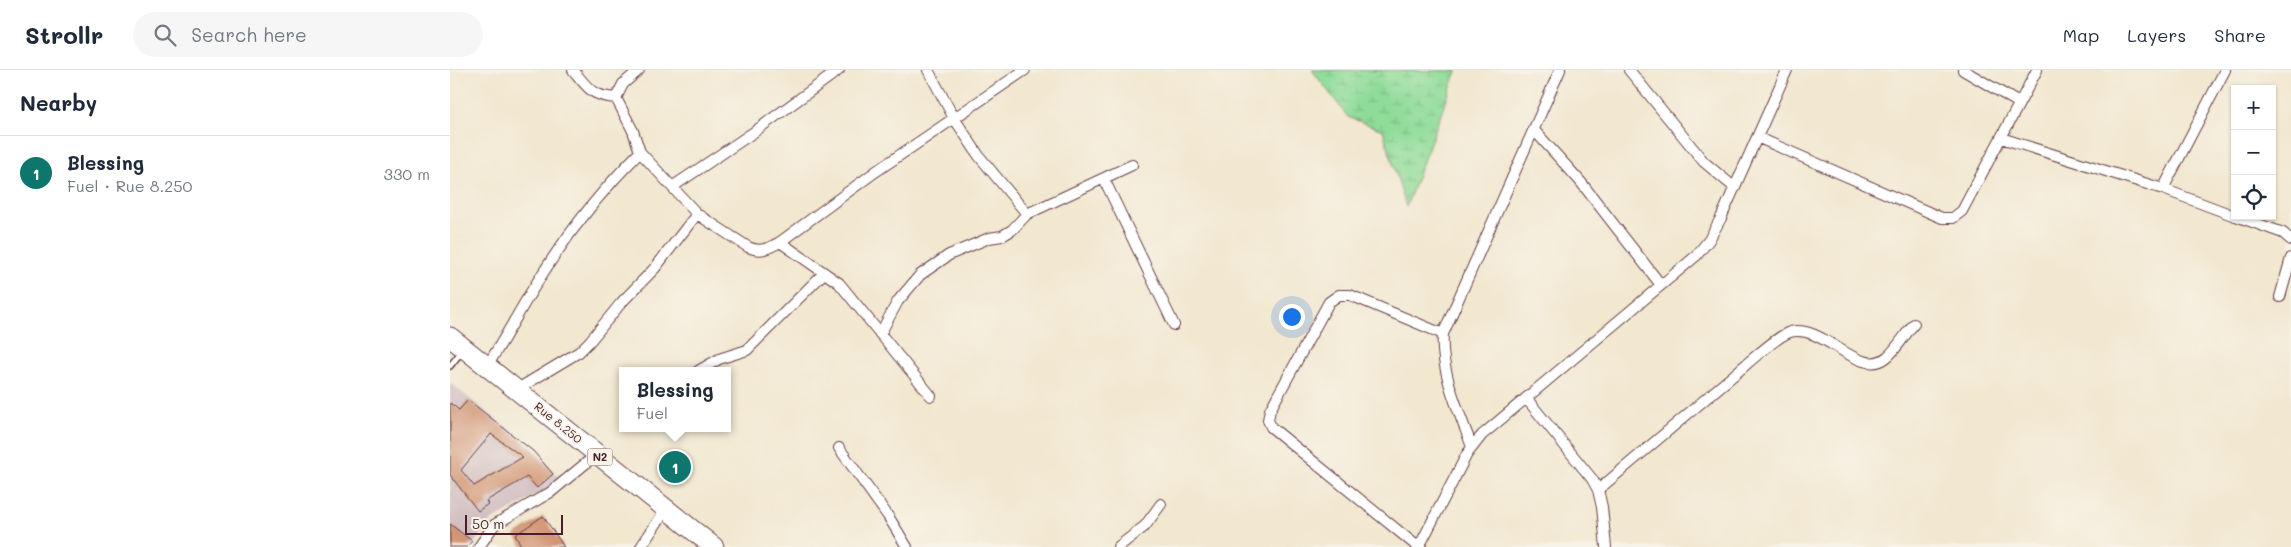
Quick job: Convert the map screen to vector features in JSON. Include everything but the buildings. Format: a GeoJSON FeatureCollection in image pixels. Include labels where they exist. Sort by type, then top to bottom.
{"type":"FeatureCollection","features":[{"type":"Feature","properties":{"kind":"highway","name":"Rue 8.250"},"geometry":{"type":"LineString","coordinates":[[457,343],[666,509],[707,545]]}},
{"type":"Feature","properties":{"kind":"street"},"geometry":{"type":"LineString","coordinates":[[573,70],[592,93],[601,97],[616,98]]}},
{"type":"Feature","properties":{"kind":"street"},"geometry":{"type":"LineString","coordinates":[[616,98],[623,84],[639,70]]}},
{"type":"Feature","properties":{"kind":"street"},"geometry":{"type":"LineString","coordinates":[[672,187],[754,132],[839,70]]}},
{"type":"Feature","properties":{"kind":"street"},"geometry":{"type":"LineString","coordinates":[[928,70],[954,118],[979,156],[1027,214]]}},
{"type":"Feature","properties":{"kind":"street"},"geometry":{"type":"LineString","coordinates":[[616,98],[633,131],[640,152],[696,214],[757,251],[780,242],[954,118],[1025,70]]}},
{"type":"Feature","properties":{"kind":"street"},"geometry":{"type":"LineString","coordinates":[[1472,447],[1448,378],[1442,348],[1443,334],[1560,70]]}},
{"type":"Feature","properties":{"kind":"street"},"geometry":{"type":"LineString","coordinates":[[1629,70],[1704,162],[1735,188]]}},
{"type":"Feature","properties":{"kind":"street"},"geometry":{"type":"LineString","coordinates":[[1443,334],[1350,295],[1339,295],[1329,302],[1270,410],[1268,420],[1270,427],[1418,547],[1472,447],[1482,434],[1696,256],[1709,240],[1759,138],[1787,70]]}},
{"type":"Feature","properties":{"kind":"street"},"geometry":{"type":"LineString","coordinates":[[1963,70],[2019,103]]}},
{"type":"Feature","properties":{"kind":"street"},"geometry":{"type":"LineString","coordinates":[[1759,138],[1942,218],[1953,218],[1962,211],[2037,70]]}},
{"type":"Feature","properties":{"kind":"street"},"geometry":{"type":"LineString","coordinates":[[2163,189],[2225,70]]}},
{"type":"Feature","properties":{"kind":"street"},"geometry":{"type":"LineString","coordinates":[[1534,129],[1580,181],[1661,285]]}},
{"type":"Feature","properties":{"kind":"street"},"geometry":{"type":"LineString","coordinates":[[2001,138],[2163,189],[2231,214]]}},
{"type":"Feature","properties":{"kind":"street"},"geometry":{"type":"LineString","coordinates":[[487,366],[538,281],[573,228],[616,176],[640,152]]}},
{"type":"Feature","properties":{"kind":"street"},"geometry":{"type":"LineString","coordinates":[[880,334],[898,301],[920,275],[959,249],[1002,236],[1012,230],[1027,214],[1132,165]]}},
{"type":"Feature","properties":{"kind":"street"},"geometry":{"type":"LineString","coordinates":[[1104,179],[1174,325]]}},
{"type":"Feature","properties":{"kind":"street"},"geometry":{"type":"LineString","coordinates":[[516,390],[584,346],[621,303],[655,268],[696,214]]}},
{"type":"Feature","properties":{"kind":"street"},"geometry":{"type":"LineString","coordinates":[[2246,220],[2283,233],[2291,240]]}},
{"type":"Feature","properties":{"kind":"street"},"geometry":{"type":"LineString","coordinates":[[780,242],[839,283],[931,396]]}},
{"type":"Feature","properties":{"kind":"street"},"geometry":{"type":"LineString","coordinates":[[2280,297],[2291,258]]}},
{"type":"Feature","properties":{"kind":"street"},"geometry":{"type":"LineString","coordinates":[[705,367],[713,362],[747,350],[824,273]]}},
{"type":"Feature","properties":{"kind":"street"},"geometry":{"type":"LineString","coordinates":[[1598,490],[1756,356],[1788,332],[1801,331],[1818,336],[1862,362],[1875,363],[1887,357],[1914,324]]}},
{"type":"Feature","properties":{"kind":"street"},"geometry":{"type":"LineString","coordinates":[[1526,398],[1592,479],[1598,490],[1606,547]]}},
{"type":"Feature","properties":{"kind":"street"},"geometry":{"type":"LineString","coordinates":[[839,448],[888,516],[907,547]]}},
{"type":"Feature","properties":{"kind":"street"},"geometry":{"type":"LineString","coordinates":[[479,547],[494,525],[551,492],[597,454]]}},
{"type":"Feature","properties":{"kind":"street"},"geometry":{"type":"LineString","coordinates":[[1118,547],[1145,526],[1161,504]]}},
{"type":"Feature","properties":{"kind":"street"},"geometry":{"type":"LineString","coordinates":[[641,547],[666,509]]}},
{"type":"Feature","properties":{"kind":"lane"},"geometry":{"type":"LineString","coordinates":[[450,366],[457,343]]}},
{"type":"Feature","properties":{"kind":"shaded area"},"geometry":{"type":"Polygon","coordinates":[[[450,383],[534,449],[563,481],[492,520],[471,547],[450,547],[450,383]]]}},
{"type":"Feature","properties":{"kind":"green space"},"geometry":{"type":"Polygon","coordinates":[[[1312,70],[1457,71],[1406,207],[1383,130],[1348,117],[1312,70]]]}},
{"type":"Feature","properties":{"kind":"place","name":"Blessing"},"geometry":{"type":"Point","coordinates":[675,467]}}]}
